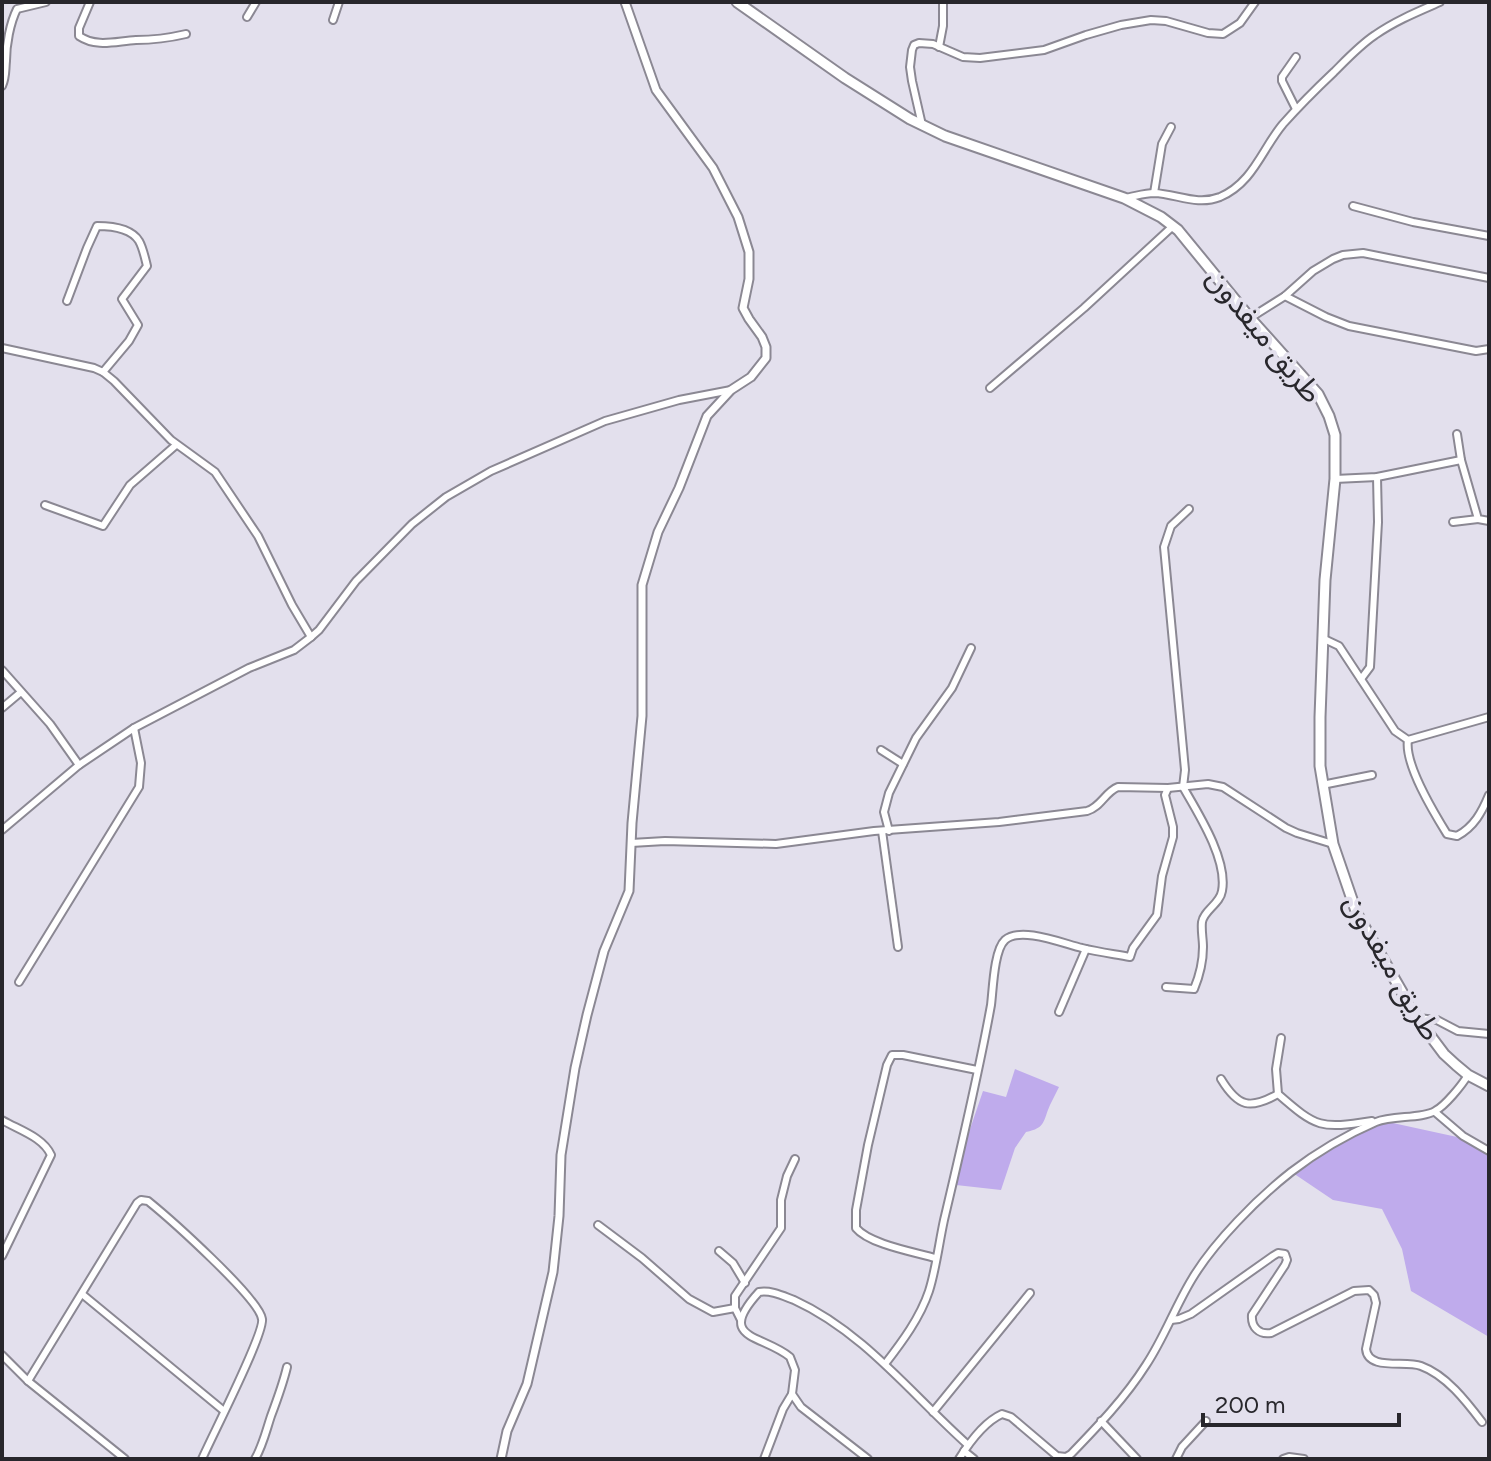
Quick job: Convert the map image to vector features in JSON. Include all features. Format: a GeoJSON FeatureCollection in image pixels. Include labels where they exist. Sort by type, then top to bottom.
{"type":"FeatureCollection","features":[{"type":"Feature","properties":{"kind":"main road","name":"طريق ميفدون"},"geometry":{"type":"LineString","coordinates":[[737,2],[749,6],[845,78],[922,125],[945,136],[1124,198],[1161,217],[1200,256],[1318,394],[1335,435],[1320,717],[1320,766],[1333,844],[1357,914],[1417,1018],[1444,1054],[1468,1075],[1489,1086]]}},
{"type":"Feature","properties":{"kind":"street"},"geometry":{"type":"LineString","coordinates":[[2,86],[17,9],[46,2]]}},
{"type":"Feature","properties":{"kind":"street"},"geometry":{"type":"LineString","coordinates":[[90,2],[79,28],[79,36],[85,40],[110,43],[186,34]]}},
{"type":"Feature","properties":{"kind":"street"},"geometry":{"type":"LineString","coordinates":[[247,17],[256,2]]}},
{"type":"Feature","properties":{"kind":"street"},"geometry":{"type":"LineString","coordinates":[[333,20],[339,2]]}},
{"type":"Feature","properties":{"kind":"street"},"geometry":{"type":"LineString","coordinates":[[501,1459],[507,1431],[530,1373],[553,1272],[561,1155],[570,1095],[598,974],[608,940],[629,891],[642,716],[642,585],[658,532],[707,416],[731,390],[751,377],[766,358],[762,337],[743,308],[750,264],[745,236],[713,168],[656,90],[625,2]]}},
{"type":"Feature","properties":{"kind":"street"},"geometry":{"type":"LineString","coordinates":[[939,47],[943,2]]}},
{"type":"Feature","properties":{"kind":"street"},"geometry":{"type":"LineString","coordinates":[[922,125],[912,81],[912,50],[919,43],[963,57],[980,58],[1044,50],[1121,25],[1151,20],[1223,34],[1240,23],[1255,2]]}},
{"type":"Feature","properties":{"kind":"street"},"geometry":{"type":"LineString","coordinates":[[1124,198],[1154,193],[1205,201],[1230,192],[1262,159],[1277,131],[1296,109],[1372,37],[1413,13],[1440,2]]}},
{"type":"Feature","properties":{"kind":"street"},"geometry":{"type":"LineString","coordinates":[[1296,57],[1282,81],[1296,109]]}},
{"type":"Feature","properties":{"kind":"street"},"geometry":{"type":"LineString","coordinates":[[1154,193],[1162,144],[1171,127]]}},
{"type":"Feature","properties":{"kind":"street"},"geometry":{"type":"LineString","coordinates":[[1353,206],[1413,222],[1489,236]]}},
{"type":"Feature","properties":{"kind":"street"},"geometry":{"type":"LineString","coordinates":[[67,301],[97,226],[111,226],[137,238],[147,266],[122,299],[138,325],[103,372]]}},
{"type":"Feature","properties":{"kind":"street"},"geometry":{"type":"LineString","coordinates":[[990,388],[1084,308],[1173,226]]}},
{"type":"Feature","properties":{"kind":"street"},"geometry":{"type":"LineString","coordinates":[[1250,318],[1285,296],[1313,271],[1343,255],[1363,253],[1489,278]]}},
{"type":"Feature","properties":{"kind":"street"},"geometry":{"type":"LineString","coordinates":[[1285,296],[1349,326],[1476,351],[1489,349]]}},
{"type":"Feature","properties":{"kind":"street"},"geometry":{"type":"LineString","coordinates":[[2,348],[103,372],[176,445],[215,472],[258,536],[311,637]]}},
{"type":"Feature","properties":{"kind":"street"},"geometry":{"type":"LineString","coordinates":[[2,830],[79,765],[134,728],[221,681],[294,650],[319,630],[356,581],[412,524],[465,485],[605,421],[731,390]]}},
{"type":"Feature","properties":{"kind":"street"},"geometry":{"type":"LineString","coordinates":[[1457,434],[1478,519]]}},
{"type":"Feature","properties":{"kind":"street"},"geometry":{"type":"LineString","coordinates":[[45,505],[103,526],[130,485],[176,445]]}},
{"type":"Feature","properties":{"kind":"street"},"geometry":{"type":"LineString","coordinates":[[1335,479],[1377,477],[1461,460]]}},
{"type":"Feature","properties":{"kind":"street"},"geometry":{"type":"LineString","coordinates":[[1361,679],[1370,667],[1378,522],[1377,477]]}},
{"type":"Feature","properties":{"kind":"street"},"geometry":{"type":"LineString","coordinates":[[1166,987],[1194,989],[1203,949],[1203,916],[1218,901],[1223,874],[1217,854],[1183,787],[1185,770],[1164,547],[1171,526],[1189,509]]}},
{"type":"Feature","properties":{"kind":"street"},"geometry":{"type":"LineString","coordinates":[[1453,522],[1489,521]]}},
{"type":"Feature","properties":{"kind":"street"},"geometry":{"type":"LineString","coordinates":[[1322,638],[1339,646],[1395,731],[1408,740],[1489,717]]}},
{"type":"Feature","properties":{"kind":"street"},"geometry":{"type":"LineString","coordinates":[[898,947],[884,812],[889,793],[916,738],[952,688],[971,648]]}},
{"type":"Feature","properties":{"kind":"street"},"geometry":{"type":"LineString","coordinates":[[2,670],[50,724],[79,765]]}},
{"type":"Feature","properties":{"kind":"street"},"geometry":{"type":"LineString","coordinates":[[2,708],[21,692]]}},
{"type":"Feature","properties":{"kind":"street"},"geometry":{"type":"LineString","coordinates":[[19,982],[139,787],[141,763],[134,728]]}},
{"type":"Feature","properties":{"kind":"street"},"geometry":{"type":"LineString","coordinates":[[1408,740],[1407,752],[1414,770],[1447,834],[1457,836],[1470,828],[1489,795]]}},
{"type":"Feature","properties":{"kind":"street"},"geometry":{"type":"LineString","coordinates":[[881,750],[903,764]]}},
{"type":"Feature","properties":{"kind":"street"},"geometry":{"type":"LineString","coordinates":[[1322,785],[1372,775]]}},
{"type":"Feature","properties":{"kind":"street"},"geometry":{"type":"LineString","coordinates":[[631,843],[776,844],[999,822],[1087,811],[1096,808],[1111,790],[1118,787],[1168,788],[1208,784],[1237,794],[1286,828],[1333,844]]}},
{"type":"Feature","properties":{"kind":"street"},"geometry":{"type":"LineString","coordinates":[[885,1364],[906,1336],[925,1301],[932,1280],[1002,943],[1016,935],[1037,936],[1130,957],[1157,915],[1162,876],[1173,837],[1165,795],[1168,788]]}},
{"type":"Feature","properties":{"kind":"street"},"geometry":{"type":"LineString","coordinates":[[1059,1012],[1086,949]]}},
{"type":"Feature","properties":{"kind":"street"},"geometry":{"type":"LineString","coordinates":[[1417,1018],[1437,1020],[1458,1031],[1489,1034]]}},
{"type":"Feature","properties":{"kind":"street"},"geometry":{"type":"LineString","coordinates":[[1281,1038],[1276,1069],[1278,1094],[1316,1123],[1336,1126],[1435,1112],[1468,1075]]}},
{"type":"Feature","properties":{"kind":"street"},"geometry":{"type":"LineString","coordinates":[[935,1258],[874,1240],[856,1228],[861,1179],[876,1108],[892,1055],[977,1070]]}},
{"type":"Feature","properties":{"kind":"street"},"geometry":{"type":"LineString","coordinates":[[1221,1079],[1232,1095],[1244,1103],[1256,1105],[1278,1094]]}},
{"type":"Feature","properties":{"kind":"street"},"geometry":{"type":"LineString","coordinates":[[1435,1112],[1463,1136],[1489,1151]]}},
{"type":"Feature","properties":{"kind":"street"},"geometry":{"type":"LineString","coordinates":[[2,1120],[40,1141],[51,1155],[2,1256]]}},
{"type":"Feature","properties":{"kind":"street"},"geometry":{"type":"LineString","coordinates":[[959,1459],[995,1417],[1002,1414],[1011,1417],[1053,1454],[1066,1457],[1071,1454],[1139,1376],[1198,1268],[1221,1241],[1291,1172],[1320,1151],[1379,1120]]}},
{"type":"Feature","properties":{"kind":"street"},"geometry":{"type":"LineString","coordinates":[[764,1459],[792,1394],[795,1370],[790,1357],[741,1328],[735,1296],[781,1228],[781,1200],[795,1159]]}},
{"type":"Feature","properties":{"kind":"street"},"geometry":{"type":"LineString","coordinates":[[28,1381],[137,1203],[148,1201],[248,1295],[261,1315],[262,1326],[202,1459]]}},
{"type":"Feature","properties":{"kind":"street"},"geometry":{"type":"LineString","coordinates":[[598,1225],[689,1299],[713,1312],[735,1308]]}},
{"type":"Feature","properties":{"kind":"street"},"geometry":{"type":"LineString","coordinates":[[719,1251],[733,1263],[745,1283]]}},
{"type":"Feature","properties":{"kind":"street"},"geometry":{"type":"LineString","coordinates":[[1171,1320],[1191,1314],[1273,1256],[1285,1254],[1285,1265],[1252,1315],[1256,1330],[1271,1333],[1354,1291],[1369,1290],[1376,1303],[1366,1349],[1369,1359],[1424,1367],[1456,1391],[1482,1422]]}},
{"type":"Feature","properties":{"kind":"street"},"geometry":{"type":"LineString","coordinates":[[741,1320],[759,1292],[765,1291],[807,1306],[832,1320],[885,1364],[974,1459]]}},
{"type":"Feature","properties":{"kind":"street"},"geometry":{"type":"LineString","coordinates":[[933,1412],[1030,1293]]}},
{"type":"Feature","properties":{"kind":"street"},"geometry":{"type":"LineString","coordinates":[[82,1294],[224,1411]]}},
{"type":"Feature","properties":{"kind":"street"},"geometry":{"type":"LineString","coordinates":[[2,1355],[28,1381],[125,1459]]}},
{"type":"Feature","properties":{"kind":"street"},"geometry":{"type":"LineString","coordinates":[[255,1459],[281,1393],[287,1367]]}},
{"type":"Feature","properties":{"kind":"street"},"geometry":{"type":"LineString","coordinates":[[792,1394],[801,1407],[868,1459]]}},
{"type":"Feature","properties":{"kind":"street"},"geometry":{"type":"LineString","coordinates":[[1101,1421],[1137,1459]]}},
{"type":"Feature","properties":{"kind":"street"},"geometry":{"type":"LineString","coordinates":[[1176,1459],[1182,1447],[1206,1421]]}},
{"type":"Feature","properties":{"kind":"street"},"geometry":{"type":"LineString","coordinates":[[1283,1459],[1304,1459]]}},
{"type":"Feature","properties":{"kind":"shaded area"},"geometry":{"type":"Polygon","coordinates":[[[1015,1069],[1059,1087],[1043,1123],[1026,1132],[1015,1148],[1001,1190],[956,1185],[967,1138],[983,1091],[1006,1097],[1015,1069]]]}},
{"type":"Feature","properties":{"kind":"shaded area"},"geometry":{"type":"Polygon","coordinates":[[[1379,1120],[1489,1146],[1489,1337],[1411,1291],[1402,1249],[1382,1209],[1333,1200],[1290,1171],[1379,1120]]]}}]}
